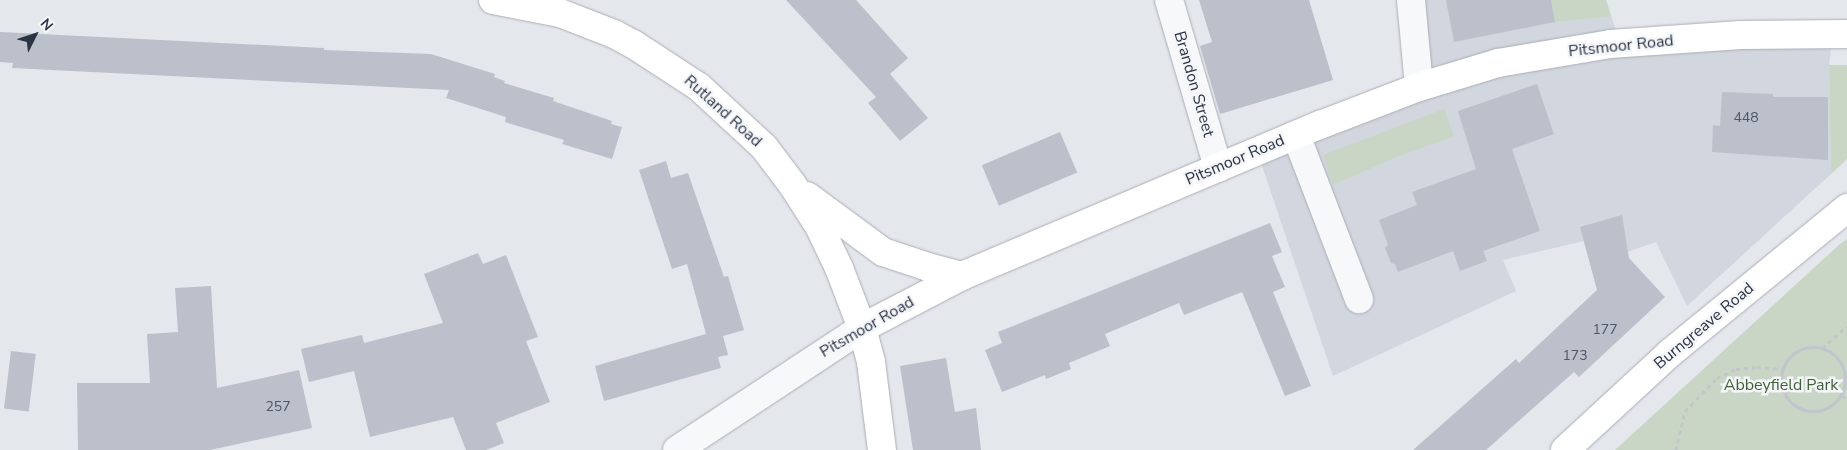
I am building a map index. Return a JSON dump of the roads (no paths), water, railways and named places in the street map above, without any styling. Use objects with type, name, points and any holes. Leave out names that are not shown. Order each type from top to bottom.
[{"type":"main road","name":"Rutland Road","points":[[493,0],[563,6],[627,41],[699,87],[733,116],[764,147],[792,184],[823,235],[839,268],[862,328],[871,362],[882,450]]},
{"type":"main road","name":"Pitsmoor Road","points":[[862,328],[962,276],[1296,135],[1419,87],[1498,63],[1610,44],[1741,35],[1847,34]]},
{"type":"main road","points":[[792,184],[883,252],[928,268],[962,276]]},
{"type":"main road","name":"Burngreave Road","points":[[1565,450],[1670,353],[1847,208]]},
{"type":"street","name":"Brandon Street","points":[[1169,0],[1218,168]]},
{"type":"street","points":[[1410,0],[1419,87]]},
{"type":"street","points":[[1296,135],[1359,299]]},
{"type":"street","name":"Pitsmoor Road","points":[[677,450],[862,328]]},
{"type":"park label","name":"Abbeyfield Park","points":[[1781,385]]}]
